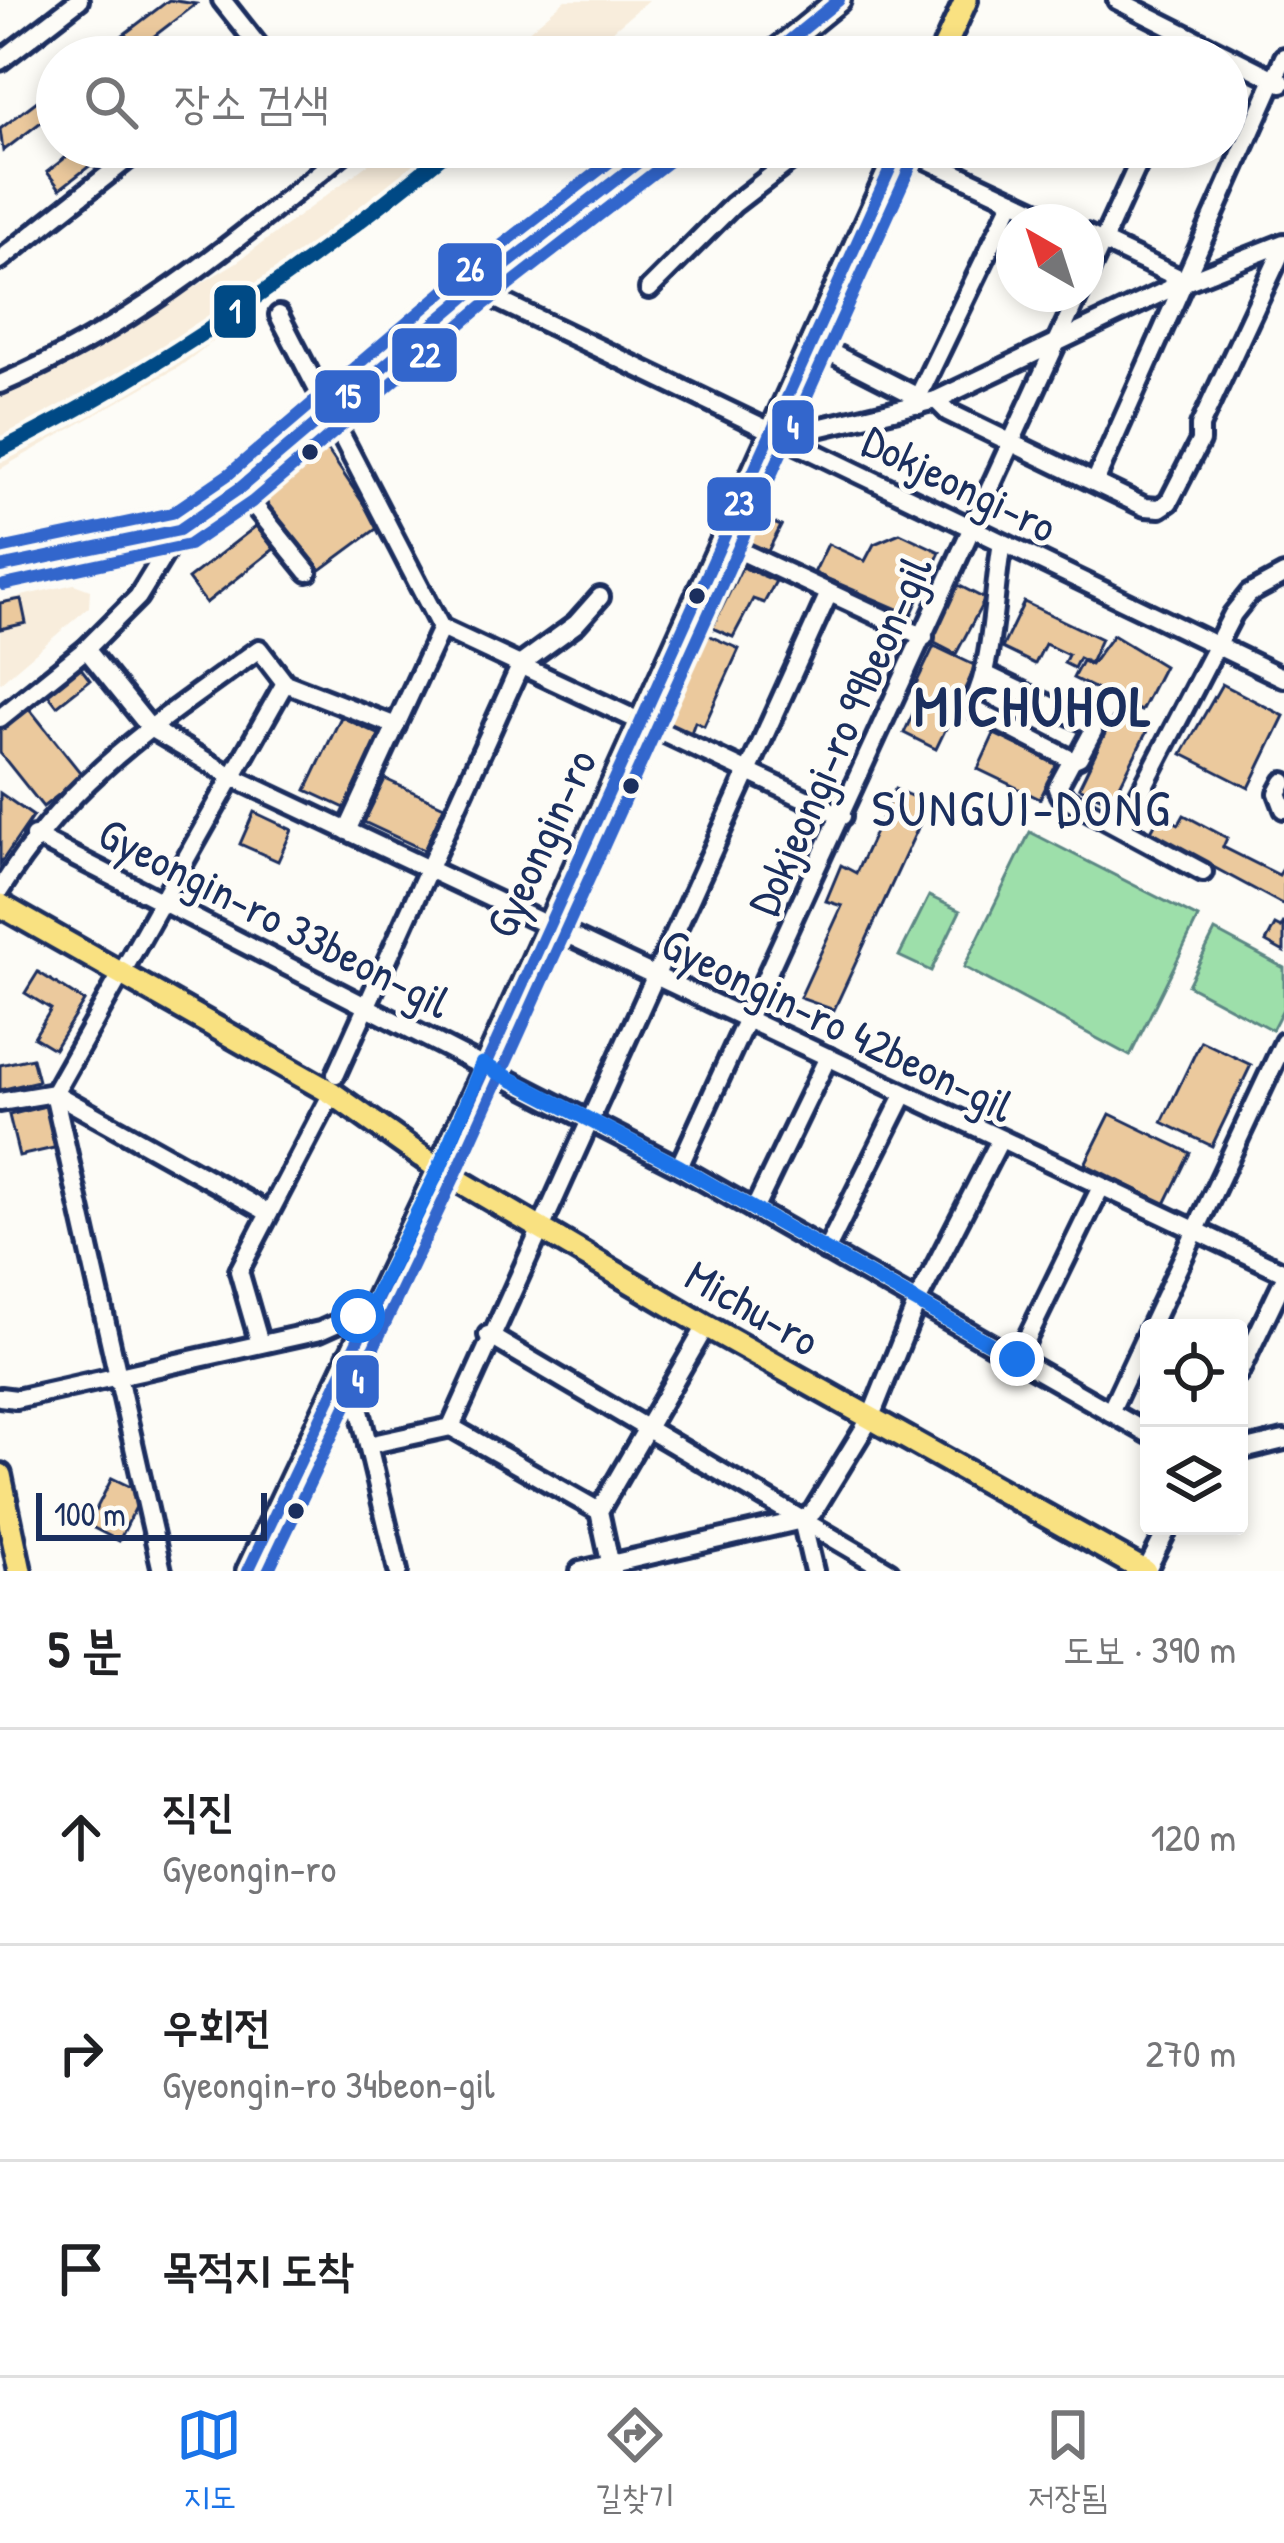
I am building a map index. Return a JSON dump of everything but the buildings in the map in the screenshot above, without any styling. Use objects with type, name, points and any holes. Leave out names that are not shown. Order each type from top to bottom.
[{"type":"main road","points":[[795,36],[839,0]]},
{"type":"main road","points":[[950,36],[966,0]]},
{"type":"main road","points":[[0,567],[179,530],[332,414],[623,168]]},
{"type":"main road","name":"Gyeongin-ro","points":[[248,1571],[439,1169],[545,926],[775,434],[891,168]]},
{"type":"main road","name":"Michu-ro","points":[[0,905],[334,1083],[439,1169],[706,1326],[1145,1571]]},
{"type":"main road","points":[[0,1475],[20,1571]]},
{"type":"street","points":[[4,51],[79,0]]},
{"type":"street","points":[[222,0],[248,36]]},
{"type":"street","points":[[1117,0],[1174,36]]},
{"type":"street","points":[[1248,144],[1279,81],[1284,57]]},
{"type":"street","points":[[1248,69],[1279,81]]},
{"type":"street","points":[[0,260],[116,168]]},
{"type":"street","points":[[0,384],[113,327],[198,272],[318,168]]},
{"type":"street","points":[[649,289],[733,205],[781,168]]},
{"type":"street","points":[[945,168],[1022,204]]},
{"type":"street","points":[[1104,220],[1134,168]]},
{"type":"street","points":[[1095,482],[1181,281],[1236,168]]},
{"type":"street","points":[[924,401],[1013,200]]},
{"type":"street","points":[[1104,243],[1181,281]]},
{"type":"street","points":[[775,434],[844,426],[924,401],[1056,344],[1181,281],[1284,244]]},
{"type":"street","points":[[812,344],[1145,507],[1160,508],[1169,502],[1200,441],[1200,426],[1284,244]]},
{"type":"street","name":"Dokjeongi-ro","points":[[475,289],[1284,678]]},
{"type":"street","name":"Dokjeongi-ro 99beon-gil","points":[[680,1167],[1071,312]]},
{"type":"street","points":[[279,315],[441,628],[521,664],[532,675],[842,817]]},
{"type":"street","points":[[240,488],[308,572]]},
{"type":"street","points":[[0,718],[86,649],[138,597],[179,530]]},
{"type":"street","points":[[721,542],[924,638]]},
{"type":"street","points":[[1003,543],[989,614],[987,675],[973,703],[977,711],[1072,760]]},
{"type":"street","points":[[1122,828],[1216,645],[1249,593],[1284,574]]},
{"type":"street","points":[[451,1427],[488,1335],[829,592]]},
{"type":"street","points":[[260,1344],[239,1276],[334,1083],[365,1004],[521,664],[575,624],[601,597]]},
{"type":"street","points":[[347,831],[441,628]]},
{"type":"street","points":[[86,649],[150,728]]},
{"type":"street","points":[[0,890],[34,836],[72,793],[150,728],[264,650],[285,682],[396,727]]},
{"type":"street","points":[[987,675],[1089,724],[1093,731],[1057,788],[1060,795],[1203,872]]},
{"type":"street","points":[[162,1571],[54,1093],[285,682]]},
{"type":"street","name":"Gyeongin-ro 42beon-gil","points":[[150,728],[233,776],[347,831],[1284,1275]]},
{"type":"street","points":[[1284,782],[1279,793],[1284,808]]},
{"type":"street","name":"Gyeongin-ro 33beon-gil","points":[[34,836],[680,1167],[1140,1429]]},
{"type":"street","points":[[1154,1319],[1284,1042]]},
{"type":"street","points":[[754,1210],[828,1057]]},
{"type":"street","points":[[0,1102],[54,1093],[269,1213]]},
{"type":"street","points":[[826,1251],[904,1095]]},
{"type":"street","points":[[580,1571],[611,1568],[802,1520],[870,1419],[917,1302],[999,1142]]},
{"type":"street","points":[[1017,1359],[1100,1189]]},
{"type":"street","points":[[1248,1353],[1284,1275]]},
{"type":"street","points":[[0,1397],[16,1399],[320,1331],[369,1309]]},
{"type":"street","points":[[611,1568],[599,1511],[706,1326]]},
{"type":"street","points":[[320,1331],[340,1344],[398,1571]]},
{"type":"street","points":[[488,1335],[889,1571]]},
{"type":"street","points":[[1110,1412],[1140,1348]]},
{"type":"street","points":[[368,1445],[451,1427],[599,1511]]},
{"type":"street","points":[[1248,1449],[1284,1440]]},
{"type":"street","points":[[802,1520],[814,1571]]},
{"type":"street","points":[[1145,1571],[1164,1535]]},
{"type":"shaded area","points":[[565,0],[649,0],[606,36],[523,36]]},
{"type":"shaded area","points":[[363,168],[442,168],[179,367],[0,469],[0,395],[51,373],[237,262]]},
{"type":"shaded area","points":[[74,584],[90,590],[89,607],[0,683],[0,601]]},
{"type":"green space","points":[[1030,832],[1198,918],[1130,1056],[964,967]]},
{"type":"green space","points":[[929,896],[960,911],[931,971],[899,956]]},
{"type":"green space","points":[[1215,931],[1284,968],[1284,1007],[1272,1030],[1188,985]]},
{"type":"transit line","name":"15","points":[[795,36],[839,0]]},
{"type":"transit line","name":"1","points":[[0,450],[120,385],[235,312],[427,168]]},
{"type":"transit line","name":"26","points":[[0,549],[172,513],[229,474],[463,275],[602,168]]},
{"type":"transit line","name":"15","points":[[0,567],[179,530],[240,488],[475,289],[631,168]]},
{"type":"transit line","name":"22","points":[[4,585],[189,545],[252,502],[486,303],[660,168]]},
{"type":"transit line","name":"23","points":[[248,1571],[439,1169],[891,168]]},
{"type":"transit line","name":"4","points":[[268,1571],[455,1176],[910,168]]},
{"type":"district","name":"MICHUHOL","points":[[1034,705]]},
{"type":"district","name":"SUNGUI-DONG","points":[[1022,807]]},
{"type":"route","points":[[358,1316],[369,1309],[439,1169],[482,1064],[680,1167],[1017,1359]]}]
